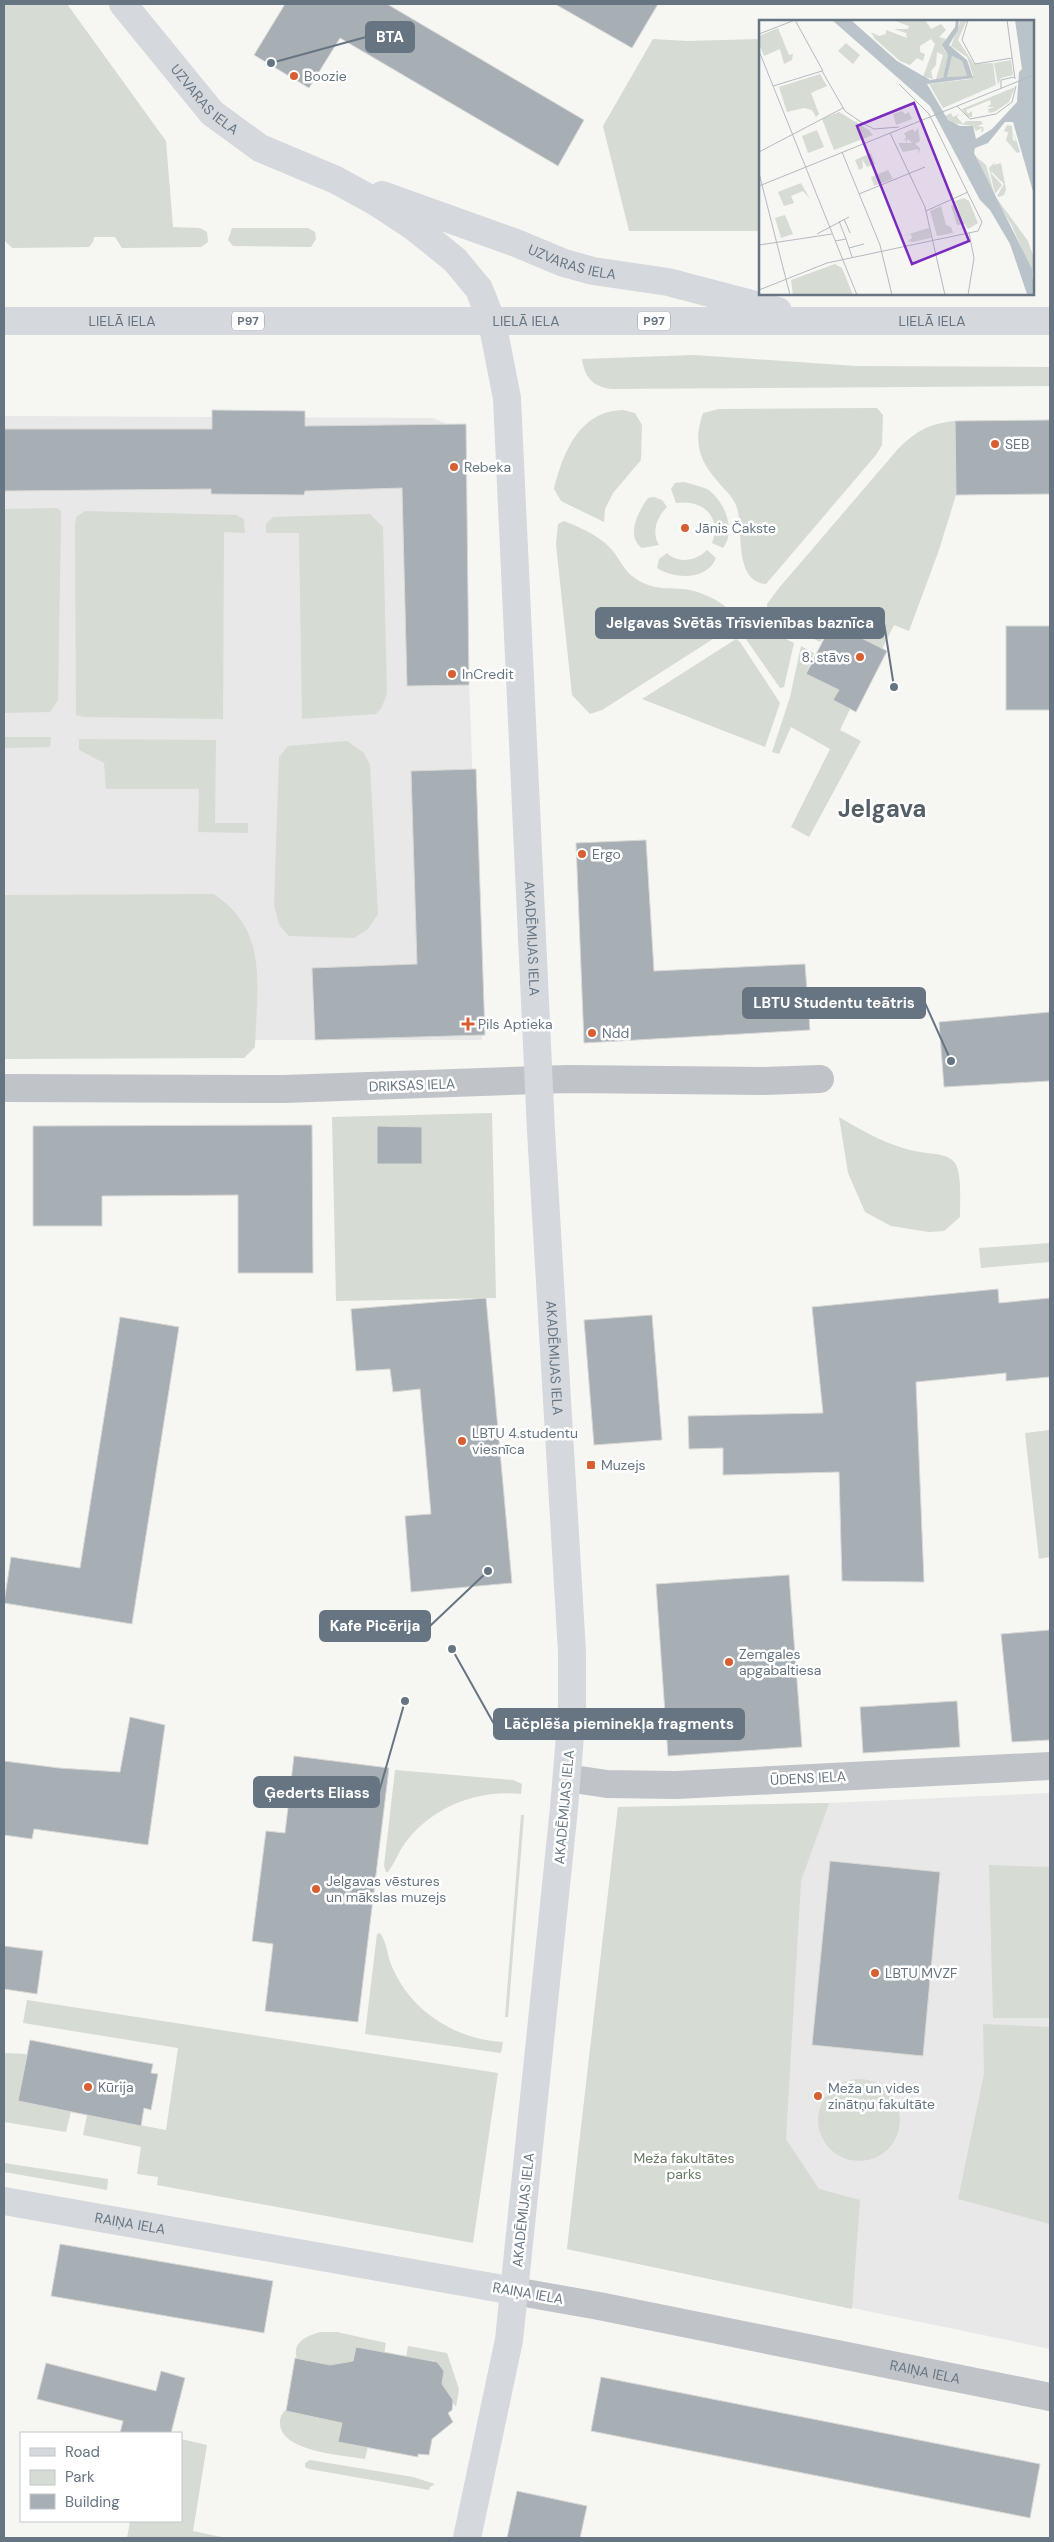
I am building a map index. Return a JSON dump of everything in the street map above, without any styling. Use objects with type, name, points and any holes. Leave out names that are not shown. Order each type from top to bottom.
[{"type":"main road","name":"UZVARAS IELA","points":[[122,4],[212,113],[260,148],[336,180],[414,205],[564,263],[593,272],[668,282],[816,321]]},
{"type":"main road","name":"UZVARAS IELA","points":[[336,180],[395,214],[455,260],[479,288],[492,322]]},
{"type":"main road","name":"LIELĀ IELA","points":[[4,321],[1050,320]]},
{"type":"main road","name":"AKADĒMIJAS IELA","points":[[467,2538],[507,2352],[567,1778],[572,1712],[572,1652],[539,1080],[509,418],[492,322]]},
{"type":"main road","name":"RAIŅA IELA","points":[[4,2201],[514,2291]]},
{"type":"street","name":"DRIKSAS IELA","points":[[4,1088],[284,1089],[539,1080],[764,1081],[820,1079]]},
{"type":"street","name":"ŪDENS IELA","points":[[567,1778],[607,1784],[676,1785],[1050,1766]]},
{"type":"street","name":"RAIŅA IELA","points":[[514,2291],[1050,2397]]},
{"type":"shaded area","points":[[4,416],[433,418],[460,430],[482,1040],[4,1040]]},
{"type":"shaded area","name":"Meža un vides zinātņu fakultāte","points":[[1050,1793],[1050,2349],[567,2249],[618,1807],[829,1803]]},
{"type":"green space","points":[[4,4],[67,4],[166,141],[173,227],[200,228],[207,232],[208,242],[201,247],[122,248],[115,237],[94,237],[89,247],[12,248],[4,240]]},
{"type":"green space","points":[[653,39],[687,41],[759,39],[759,231],[629,231],[603,126]]},
{"type":"green space","points":[[232,228],[308,228],[315,232],[316,239],[311,247],[233,246],[228,240]]},
{"type":"green space","points":[[694,355],[856,366],[1050,367],[1050,386],[611,389],[599,386],[590,380],[582,359]]},
{"type":"green space","points":[[877,408],[883,415],[882,445],[876,455],[766,584],[756,581],[749,574],[744,564],[736,504],[712,475],[700,451],[698,433],[703,413],[719,409]]},
{"type":"green space","points":[[623,410],[635,413],[642,425],[641,460],[613,493],[605,509],[604,522],[561,501],[554,489],[562,462],[575,436],[595,418],[608,412]]},
{"type":"green space","points":[[955,421],[956,495],[939,550],[909,631],[894,625],[882,649],[832,623],[820,642],[768,616],[767,604],[779,588],[898,449],[912,437],[930,426]]},
{"type":"green space","points":[[684,482],[707,489],[719,500],[729,524],[727,541],[723,548],[712,543],[714,525],[708,511],[694,504],[676,503],[671,489],[675,483]]},
{"type":"green space","points":[[654,497],[662,500],[667,507],[660,515],[656,525],[655,535],[659,545],[642,548],[634,537],[635,523],[648,498]]},
{"type":"green space","points":[[57,508],[61,511],[58,700],[50,712],[4,713],[4,509]]},
{"type":"green space","points":[[85,511],[236,515],[244,519],[245,533],[224,532],[223,719],[84,717],[76,715],[75,526],[76,517]]},
{"type":"green space","points":[[370,514],[383,527],[387,693],[382,707],[376,714],[302,719],[299,533],[266,533],[266,524],[273,517]]},
{"type":"green space","points":[[564,521],[591,533],[605,543],[627,571],[639,580],[652,586],[690,590],[705,595],[720,602],[735,618],[713,639],[602,710],[590,714],[572,695],[556,544],[558,524]]},
{"type":"green space","points":[[707,550],[716,558],[712,565],[698,574],[681,576],[664,572],[657,568],[659,559],[667,553],[676,559],[687,560],[698,557]]},
{"type":"green space","points":[[750,621],[794,643],[784,687],[780,688],[743,635],[742,631]]},
{"type":"green space","points":[[736,639],[740,642],[780,703],[765,747],[642,699]]},
{"type":"green space","points":[[801,646],[814,653],[806,674],[839,690],[850,709],[840,730],[861,741],[809,837],[791,827],[830,749],[791,727],[779,754],[772,752],[790,697]]},
{"type":"green space","points":[[4,737],[51,737],[50,747],[4,748]]},
{"type":"green space","points":[[79,739],[216,740],[215,823],[248,823],[248,833],[198,832],[199,789],[106,789],[104,763],[79,750]]},
{"type":"green space","points":[[347,741],[364,753],[370,765],[378,914],[368,929],[354,938],[289,936],[279,925],[274,905],[279,757],[288,746]]},
{"type":"green space","points":[[214,894],[232,909],[246,929],[256,961],[255,1047],[244,1058],[4,1059],[4,895]]},
{"type":"green space","points":[[492,1113],[496,1298],[336,1301],[332,1117]]},
{"type":"green space","points":[[839,1117],[898,1147],[939,1154],[952,1160],[959,1174],[960,1217],[944,1231],[929,1232],[891,1226],[865,1212],[848,1173]]},
{"type":"green space","points":[[1050,1243],[1050,1262],[981,1268],[979,1248]]},
{"type":"green space","points":[[1050,1430],[1050,1557],[1039,1559],[1025,1433]]},
{"type":"green space","points":[[395,1770],[513,1780],[522,1784],[521,1794],[504,1793],[471,1798],[440,1812],[426,1821],[414,1833],[403,1846],[388,1872],[386,1872],[384,1866]]},
{"type":"green space","name":"Meža fakultātes parks","points":[[829,1803],[801,1881],[786,2139],[819,2189],[860,2200],[852,2309],[567,2249],[618,1807]]},
{"type":"green space","points":[[521,1815],[524,1815],[508,2017],[505,2017]]},
{"type":"green space","points":[[989,1865],[1050,1867],[1050,2018],[993,2018]]},
{"type":"green space","points":[[380,1933],[385,1942],[391,1965],[401,1984],[424,2010],[438,2021],[469,2036],[503,2042],[501,2053],[365,2034],[377,1934]]},
{"type":"green space","points":[[27,2000],[498,2073],[473,2243],[157,2185],[158,2177],[137,2174],[141,2147],[83,2135],[87,2115],[166,2130],[178,2048],[23,2023]]},
{"type":"green space","points":[[983,2024],[1050,2027],[1050,2224],[958,2199],[984,2074]]},
{"type":"green space","points":[[6,2053],[27,2054],[18,2101],[71,2111],[66,2132],[4,2122],[4,2055]]},
{"type":"green space","points":[[851,2079],[867,2079],[882,2086],[893,2097],[900,2112],[897,2136],[888,2149],[867,2161],[851,2161],[836,2154],[825,2143],[818,2128],[818,2112],[825,2097],[836,2086]]},
{"type":"green space","points":[[4,2163],[108,2179],[107,2190],[4,2172]]},
{"type":"green space","points":[[321,2332],[337,2332],[386,2343],[384,2354],[351,2371],[297,2359],[296,2348],[302,2340]]},
{"type":"green space","points":[[408,2346],[447,2353],[459,2389],[456,2407],[454,2404],[452,2405],[453,2400],[444,2387],[441,2387],[444,2371],[440,2366],[435,2365],[435,2361],[406,2358]]},
{"type":"green space","points":[[287,2409],[343,2420],[339,2442],[368,2446],[365,2459],[314,2450],[290,2440],[282,2432],[280,2422],[282,2414]]},
{"type":"green space","points":[[182,2439],[207,2445],[193,2531],[226,2538],[127,2538],[130,2522],[182,2522]]},
{"type":"green space","points":[[310,2460],[413,2477],[435,2484],[429,2490],[309,2469],[305,2467],[305,2463]]},
{"type":"building","points":[[285,4],[387,4],[584,120],[558,166],[340,38],[309,88],[254,55]]},
{"type":"building","points":[[555,4],[658,4],[632,48]]},
{"type":"building","points":[[212,410],[305,411],[305,426],[466,424],[469,685],[407,686],[402,488],[305,491],[304,495],[211,494],[211,489],[4,491],[4,429],[212,429]]},
{"type":"building","points":[[1050,420],[1050,494],[956,495],[955,421]]},
{"type":"building","points":[[832,623],[887,651],[856,712],[833,700],[839,690],[806,674]]},
{"type":"building","points":[[1006,626],[1050,626],[1050,710],[1006,710]]},
{"type":"building","points":[[476,769],[485,1035],[315,1040],[312,968],[417,964],[411,771]]},
{"type":"building","points":[[646,840],[654,971],[805,964],[810,1030],[584,1043],[576,843]]},
{"type":"building","points":[[1050,1012],[1050,1081],[944,1087],[939,1022]]},
{"type":"building","points":[[312,1125],[313,1273],[238,1273],[238,1195],[102,1196],[102,1226],[33,1226],[33,1126]]},
{"type":"building","points":[[377,1126],[422,1127],[422,1164],[377,1164]]},
{"type":"building","points":[[998,1289],[999,1303],[1050,1298],[1050,1377],[1006,1381],[1006,1373],[916,1382],[924,1582],[842,1581],[839,1472],[723,1475],[723,1448],[689,1449],[688,1416],[823,1413],[812,1307]]},
{"type":"building","name":"LBTU 4.studentu viesnīca","points":[[486,1298],[512,1583],[411,1592],[405,1516],[431,1514],[420,1389],[393,1392],[390,1369],[356,1371],[351,1309]]},
{"type":"building","points":[[652,1315],[662,1440],[594,1445],[584,1320]]},
{"type":"building","points":[[120,1317],[179,1327],[132,1624],[4,1603],[11,1557],[80,1568]]},
{"type":"building","points":[[789,1575],[802,1747],[668,1756],[656,1584]]},
{"type":"building","points":[[1050,1630],[1050,1740],[1012,1742],[1001,1634]]},
{"type":"building","points":[[957,1701],[960,1747],[863,1753],[860,1707]]},
{"type":"building","points":[[130,1717],[165,1725],[148,1845],[34,1829],[32,1839],[4,1835],[4,1761],[59,1768],[120,1772]]},
{"type":"building","name":"Jelgavas vēstures un mākslas muzejs","points":[[294,1756],[389,1768],[358,2022],[265,2011],[273,1944],[252,1941],[266,1831],[285,1833]]},
{"type":"building","name":"LBTU MVZF","points":[[830,1861],[940,1872],[923,2056],[812,2045]]},
{"type":"building","points":[[4,1946],[43,1951],[37,1994],[4,1989]]},
{"type":"building","name":"Kūrija","points":[[30,2040],[153,2064],[151,2073],[158,2074],[151,2110],[144,2108],[141,2126],[18,2101]]},
{"type":"building","points":[[60,2244],[273,2281],[264,2333],[51,2296]]},
{"type":"building","points":[[356,2347],[437,2362],[444,2371],[442,2384],[453,2400],[452,2410],[448,2413],[453,2422],[432,2439],[429,2455],[418,2454],[418,2457],[338,2442],[342,2423],[286,2411],[295,2358],[330,2365],[353,2361]]},
{"type":"building","points":[[46,2363],[156,2391],[161,2371],[185,2378],[171,2432],[120,2432],[123,2421],[37,2399]]},
{"type":"building","points":[[601,2377],[1040,2464],[1030,2518],[591,2431]]},
{"type":"building","points":[[517,2491],[587,2506],[580,2538],[507,2538]]},
{"type":"place","name":"BTA","points":[[271,63]]},
{"type":"place","name":"Boozie","points":[[294,76]]},
{"type":"place","name":"SEB","points":[[995,444]]},
{"type":"place","name":"Rebeka","points":[[454,467]]},
{"type":"place","name":"Jānis Čakste","points":[[685,528]]},
{"type":"place","name":"8. stāvs","points":[[860,657]]},
{"type":"place","name":"InCredit","points":[[452,674]]},
{"type":"place","name":"Jelgavas Svētās Trīsvienības baznīca","points":[[894,687]]},
{"type":"place","name":"Ergo","points":[[582,854]]},
{"type":"place","name":"Pils Aptieka","points":[[468,1024]]},
{"type":"place","name":"Ndd","points":[[592,1033]]},
{"type":"place","name":"LBTU Studentu teātris","points":[[951,1061]]},
{"type":"place","name":"LBTU 4.studentu viesnīca","points":[[462,1441]]},
{"type":"place","name":"Muzejs","points":[[591,1465]]},
{"type":"place","name":"Kafe Picērija","points":[[488,1571]]},
{"type":"place","name":"Lāčplēša pieminekļa fragments","points":[[452,1649]]},
{"type":"place","name":"Zemgales apgabaltiesa","points":[[729,1662]]},
{"type":"place","name":"Ģederts Eliass","points":[[405,1701]]},
{"type":"place","name":"Jelgavas vēstures un mākslas muzejs","points":[[316,1889]]},
{"type":"place","name":"LBTU MVZF","points":[[875,1973]]},
{"type":"place","name":"Kūrija","points":[[88,2087]]},
{"type":"place","name":"Meža un vides zinātņu fakultāte","points":[[818,2096]]},
{"type":"district","name":"Jelgava","points":[[882,809]]}]
